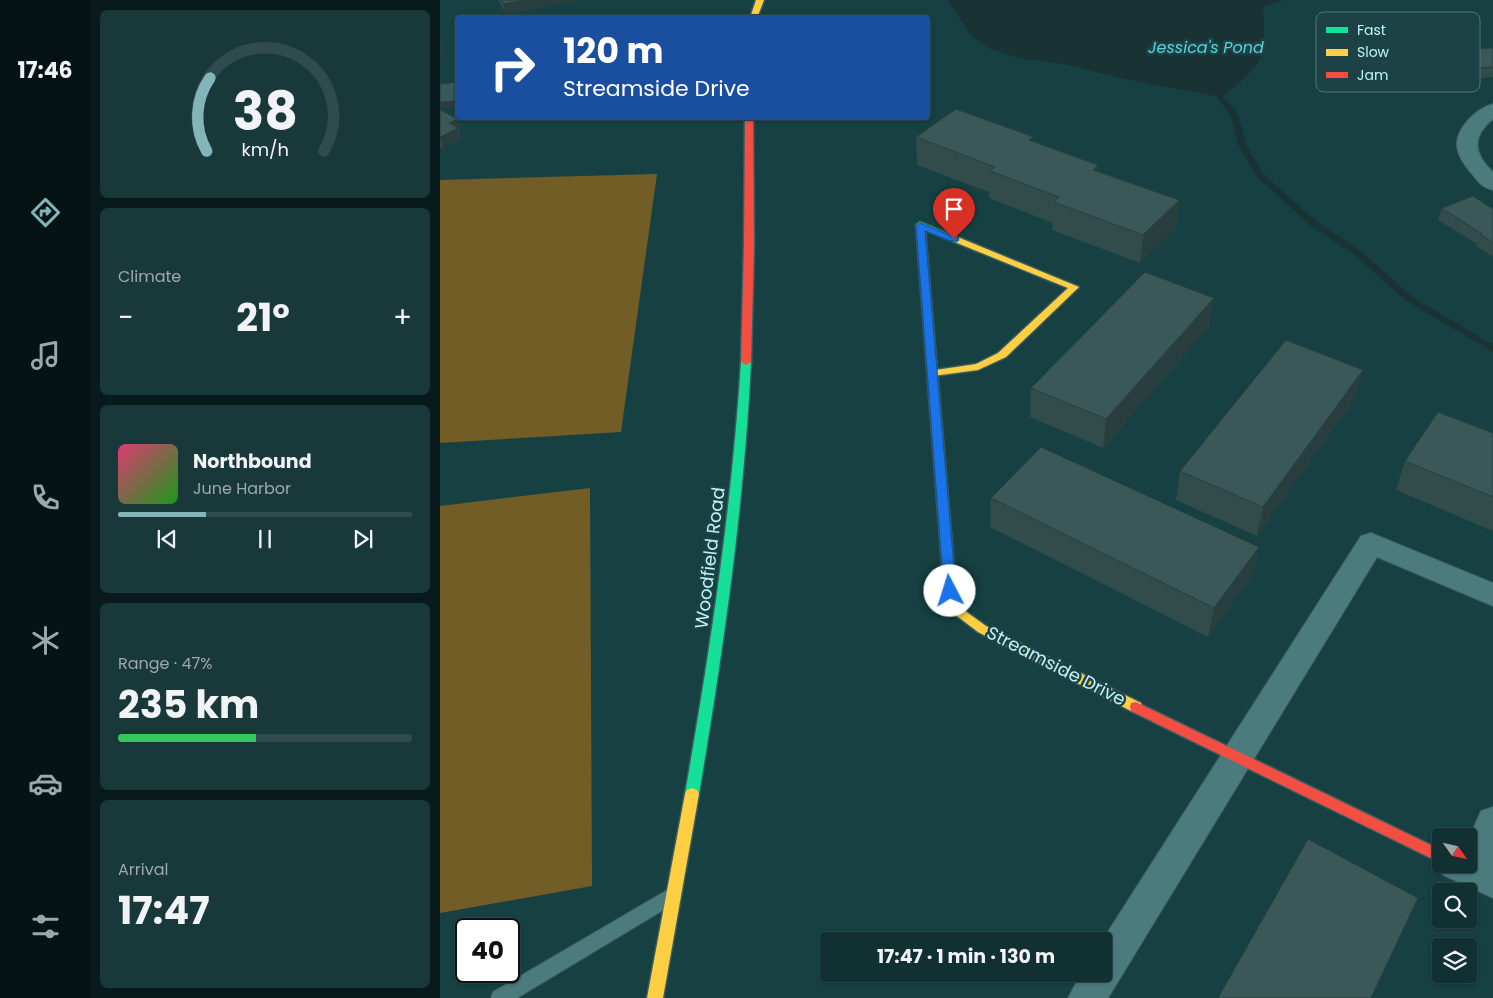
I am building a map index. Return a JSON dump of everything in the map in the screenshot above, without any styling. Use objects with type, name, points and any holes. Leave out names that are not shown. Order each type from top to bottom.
[{"type":"street","points":[[754,15],[760,0]]},
{"type":"street","points":[[1493,110],[1480,118],[1470,130],[1466,143],[1468,156],[1479,171],[1493,184]]},
{"type":"street","name":"Woodfield Road","points":[[654,998],[676,893],[728,578],[740,462],[748,322],[751,210],[748,120]]},
{"type":"street","name":"Streamside Drive","points":[[933,373],[978,367],[1002,355],[1074,287],[920,226],[950,591],[961,614],[982,629],[1237,758],[1432,853]]},
{"type":"street","points":[[1112,958],[1371,543],[1493,595]]},
{"type":"street","name":"Streamside Drive","points":[[1478,847],[1493,822]]},
{"type":"street","points":[[1087,998],[1097,982]]},
{"type":"lane","points":[[500,998],[676,893]]},
{"type":"shaded area","points":[[657,174],[621,432],[440,443],[440,180]]},
{"type":"shaded area","points":[[590,488],[592,886],[440,913],[440,506]]},
{"type":"water","name":"Jessica's Pond","points":[[948,0],[1284,0],[1263,7],[1264,39],[1260,58],[1249,74],[1221,97],[1120,78],[1064,64],[1018,58],[990,49],[969,33]]},
{"type":"building","points":[[501,0],[524,0],[503,4]]},
{"type":"building","points":[[1493,48],[1493,67],[1480,68],[1480,49]]},
{"type":"building","points":[[455,82],[455,101],[440,102],[440,84]]},
{"type":"building","points":[[956,109],[1034,137],[1029,140],[1098,165],[1093,170],[1179,200],[1143,235],[1054,202],[1059,197],[990,171],[995,167],[916,137]]},
{"type":"building","points":[[440,110],[455,118],[456,120],[449,123],[458,128],[440,137]]},
{"type":"building","points":[[1473,196],[1493,209],[1493,243],[1442,208]]},
{"type":"building","points":[[1145,272],[1214,298],[1106,419],[1031,388]]},
{"type":"building","points":[[1286,340],[1363,370],[1263,507],[1180,471]]},
{"type":"building","points":[[1438,412],[1493,433],[1493,497],[1405,461]]},
{"type":"building","points":[[1041,447],[1259,547],[1214,608],[991,498]]},
{"type":"building","points":[[1308,839],[1418,898],[1371,998],[1218,998]]},
{"type":"waterway","points":[[1221,97],[1234,114],[1243,146],[1260,175],[1313,223],[1359,254],[1408,298],[1493,349]]},
{"type":"traffic: fast","points":[[960,241],[920,225],[950,591],[961,613]]},
{"type":"traffic: fast","points":[[692,794],[710,687],[733,525],[739,471],[746,362]]},
{"type":"traffic: slow","points":[[754,15],[760,0]]},
{"type":"traffic: slow","points":[[933,373],[978,367],[1002,355],[1074,287],[960,241]]},
{"type":"traffic: slow","points":[[961,613],[982,629],[1136,707]]},
{"type":"traffic: slow","points":[[655,998],[692,794]]},
{"type":"traffic: jam","points":[[746,362],[749,246],[749,120]]},
{"type":"traffic: jam","points":[[1136,707],[1432,853]]},
{"type":"route","points":[[950,591],[920,226],[954,239]]}]
